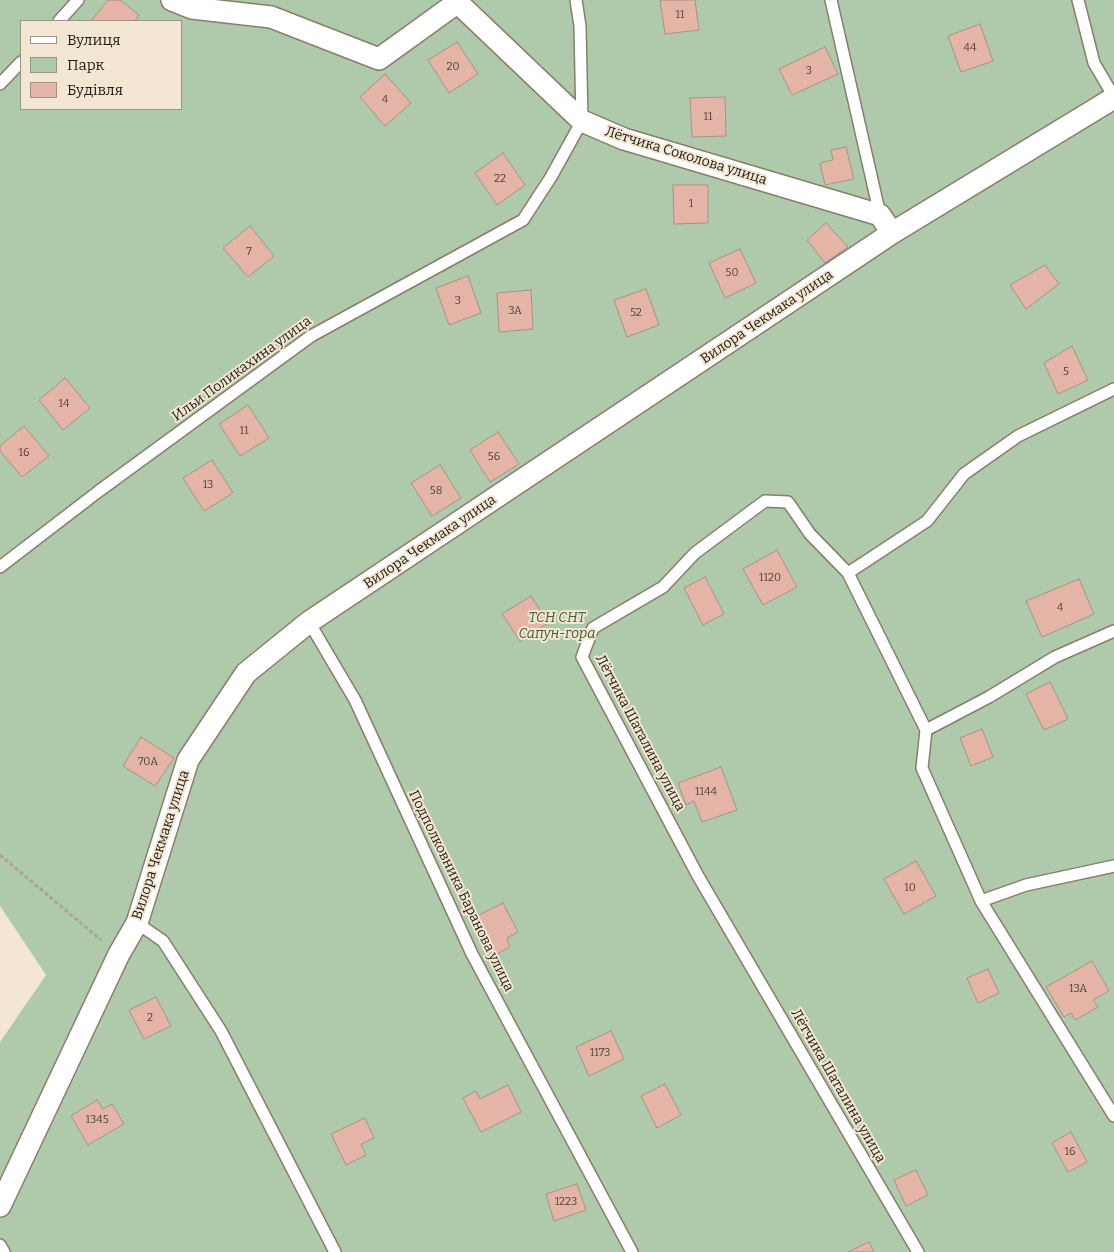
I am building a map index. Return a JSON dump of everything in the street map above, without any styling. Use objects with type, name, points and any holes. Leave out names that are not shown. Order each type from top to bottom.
[{"type":"street","points":[[172,0],[192,8],[271,17],[379,59],[457,1]]},
{"type":"street","name":"Лётчика Соколова улица","points":[[457,1],[582,121],[624,139],[880,215]]},
{"type":"street","name":"Вилора Чекмака улица","points":[[0,1206],[119,954],[136,923],[188,760],[246,672],[309,622],[892,233],[1114,98]]},
{"type":"street","points":[[880,215],[892,233]]},
{"type":"lane","points":[[60,20],[78,0]]},
{"type":"lane","points":[[576,0],[580,26],[582,121]]},
{"type":"lane","points":[[831,0],[880,215]]},
{"type":"lane","points":[[1078,0],[1094,63],[1114,98]]},
{"type":"lane","points":[[0,84],[20,63]]},
{"type":"lane","name":"Ильи Поликахина улица","points":[[0,567],[98,492],[311,336],[523,220],[551,177],[582,121]]},
{"type":"lane","points":[[848,573],[927,521],[964,474],[1018,436],[1114,389]]},
{"type":"lane","name":"Лётчика Шаталина улица","points":[[918,1252],[698,876],[582,656],[593,628],[663,587],[695,553],[765,501],[788,502],[810,534],[848,573],[926,730]]},
{"type":"lane","name":"Подполковника Баранова улица","points":[[309,622],[355,700],[472,954],[632,1252]]},
{"type":"lane","points":[[1114,631],[1055,657],[989,697],[926,730],[922,768],[981,901],[1114,1116]]},
{"type":"lane","points":[[981,901],[1026,886],[1114,866]]},
{"type":"lane","points":[[136,923],[163,942],[221,1031],[335,1252]]},
{"type":"lane","points":[[0,1244],[4,1252]]},
{"type":"path","points":[[0,855],[119,954]]},
{"type":"green space","name":"ТСН СНТ Сапун-гора","points":[[0,0],[1114,0],[1114,1252],[0,1252],[0,1042],[46,975],[0,906]]},
{"type":"building","points":[[108,0],[120,0],[139,15],[136,20],[92,20]]},
{"type":"building","points":[[660,0],[695,0],[699,30],[665,34]]},
{"type":"building","points":[[980,24],[993,61],[961,72],[948,36]]},
{"type":"building","points":[[457,42],[478,74],[449,93],[428,60]]},
{"type":"building","points":[[825,47],[838,74],[792,95],[779,69]]},
{"type":"building","points":[[385,74],[411,103],[385,126],[360,97]]},
{"type":"building","points":[[725,97],[726,136],[692,137],[690,98]]},
{"type":"building","points":[[846,147],[854,179],[825,185],[820,163],[833,160],[831,150]]},
{"type":"building","points":[[503,153],[525,185],[497,205],[475,173]]},
{"type":"building","points":[[673,185],[708,185],[708,223],[674,224]]},
{"type":"building","points":[[826,223],[848,247],[825,263],[807,240]]},
{"type":"building","points":[[250,226],[274,256],[248,277],[223,248]]},
{"type":"building","points":[[740,249],[756,283],[725,298],[709,263]]},
{"type":"building","points":[[1045,265],[1059,284],[1026,309],[1010,285]]},
{"type":"building","points":[[468,276],[481,313],[449,325],[436,288]]},
{"type":"building","points":[[646,289],[659,325],[627,337],[614,300]]},
{"type":"building","points":[[531,290],[533,329],[499,332],[497,293]]},
{"type":"building","points":[[1072,346],[1088,380],[1058,394],[1044,363]]},
{"type":"building","points":[[65,378],[90,408],[63,430],[39,400]]},
{"type":"building","points":[[248,405],[269,438],[240,456],[219,424]]},
{"type":"building","points":[[24,426],[49,456],[22,477],[0,451],[0,446]]},
{"type":"building","points":[[498,432],[519,464],[490,482],[470,450]]},
{"type":"building","points":[[212,460],[233,493],[204,511],[183,478]]},
{"type":"building","points":[[440,465],[461,498],[432,516],[411,483]]},
{"type":"building","points":[[777,550],[797,587],[763,605],[743,569]]},
{"type":"building","points":[[705,577],[724,614],[703,625],[684,588]]},
{"type":"building","points":[[1079,579],[1094,614],[1042,637],[1026,601]]},
{"type":"building","points":[[531,596],[548,623],[520,641],[502,614]]},
{"type":"building","points":[[1050,682],[1068,719],[1044,730],[1026,694]]},
{"type":"building","points":[[982,729],[993,757],[971,766],[960,738]]},
{"type":"building","points":[[141,737],[174,758],[155,786],[123,766]]},
{"type":"building","points":[[721,767],[737,810],[702,822],[694,801],[686,805],[678,783]]},
{"type":"building","points":[[916,861],[936,896],[904,914],[884,879]]},
{"type":"building","points":[[503,903],[518,932],[507,938],[510,947],[493,956],[473,918]]},
{"type":"building","points":[[1092,961],[1109,991],[1093,1000],[1098,1007],[1075,1020],[1071,1013],[1064,1017],[1046,987]]},
{"type":"building","points":[[988,969],[999,993],[978,1003],[967,978]]},
{"type":"building","points":[[156,997],[171,1026],[144,1039],[129,1010]]},
{"type":"building","points":[[611,1031],[624,1059],[589,1076],[576,1047]]},
{"type":"building","points":[[665,1084],[681,1115],[657,1128],[641,1096]]},
{"type":"building","points":[[508,1085],[521,1112],[481,1132],[463,1098],[476,1091],[480,1099]]},
{"type":"building","points":[[97,1100],[103,1109],[112,1104],[124,1124],[88,1145],[71,1116]]},
{"type":"building","points":[[365,1118],[374,1138],[361,1144],[366,1155],[346,1165],[331,1134]]},
{"type":"building","points":[[1071,1132],[1087,1162],[1068,1172],[1052,1143]]},
{"type":"building","points":[[916,1170],[928,1195],[906,1206],[894,1180]]},
{"type":"building","points":[[577,1184],[586,1210],[554,1221],[546,1194]]},
{"type":"building","points":[[869,1242],[874,1252],[848,1252]]}]
